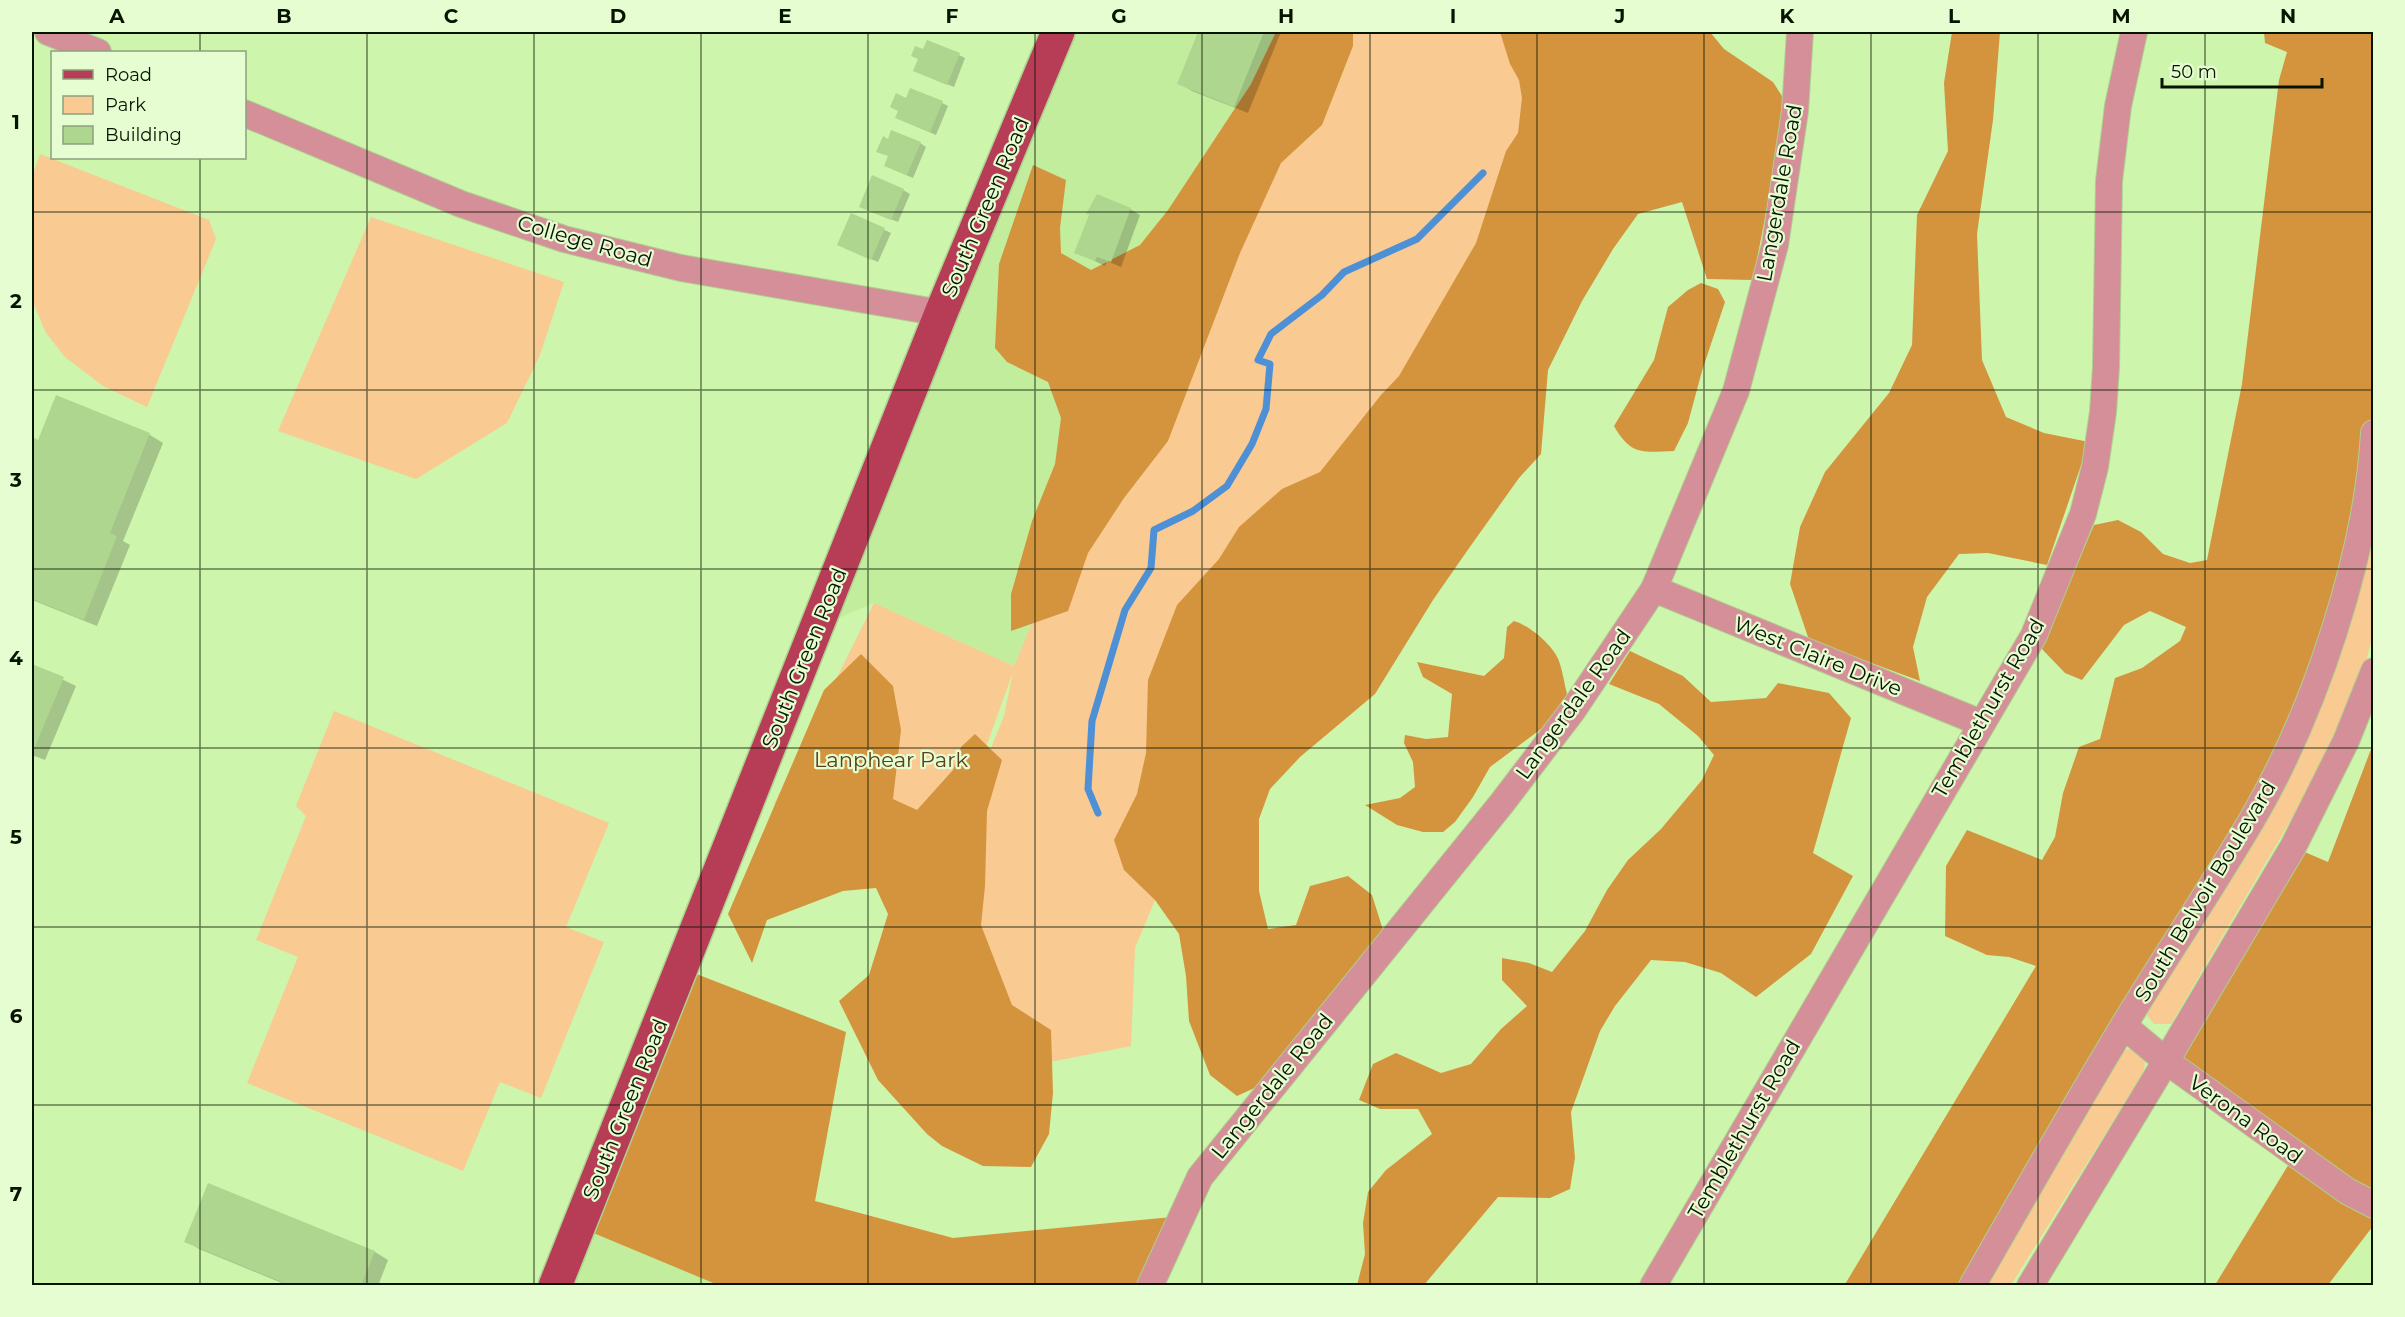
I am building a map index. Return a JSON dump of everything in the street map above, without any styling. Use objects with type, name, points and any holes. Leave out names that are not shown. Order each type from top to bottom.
[{"type":"main road","name":"South Green Road","points":[[555,1286],[941,313],[1058,32]]},
{"type":"street","points":[[48,32],[96,51]]},
{"type":"street","name":"Langerdale Road","points":[[1150,1286],[1200,1177],[1530,766],[1573,710],[1654,589],[1736,391],[1775,245],[1795,111],[1800,32]]},
{"type":"street","name":"Temblethurst Road","points":[[1653,1286],[2034,635],[2083,514],[2095,466],[2103,412],[2106,367],[2109,181],[2118,106],[2134,32]]},
{"type":"street","name":"College Road","points":[[246,114],[461,204],[564,239],[681,268],[941,313]]},
{"type":"street","name":"South Belvoir Boulevard","points":[[1972,1286],[2124,1026],[2254,816],[2304,715],[2341,608],[2359,539],[2373,433]]},
{"type":"street","name":"West Claire Drive","points":[[1654,589],[1982,723]]},
{"type":"street","points":[[2030,1286],[2293,848],[2346,741],[2373,671]]},
{"type":"street","name":"Verona Road","points":[[2124,1026],[2166,1061],[2347,1191],[2373,1205]]},
{"type":"shaded area","points":[[1058,32],[1279,32],[1014,666],[874,603],[817,627]]},
{"type":"shaded area","points":[[579,1227],[718,1285],[554,1286]]},
{"type":"green space","points":[[1276,32],[1353,32],[1353,46],[1322,125],[1281,163],[1240,253],[1168,441],[1124,498],[1088,553],[1068,611],[1011,631],[1011,594],[1032,521],[1055,464],[1061,418],[1048,382],[1007,362],[995,348],[999,264],[1033,165],[1066,180],[1060,228],[1061,253],[1091,270],[1140,245],[1168,210],[1251,84]]},
{"type":"green space","name":"Lanphear Park","points":[[1279,32],[1560,32],[1563,71],[1155,900],[1135,948],[1131,1046],[964,1079],[949,852],[1004,716],[1013,672],[941,872],[774,804],[874,603],[1014,666]]},
{"type":"green space","points":[[1500,32],[1710,32],[1724,49],[1773,82],[1787,104],[1753,280],[1707,279],[1682,202],[1638,214],[1613,249],[1582,301],[1548,370],[1541,454],[1519,478],[1433,600],[1375,694],[1300,757],[1270,789],[1259,819],[1259,891],[1268,929],[1296,925],[1310,886],[1348,876],[1372,895],[1383,930],[1259,1086],[1237,1096],[1210,1075],[1189,1021],[1186,976],[1179,934],[1155,900],[1124,870],[1114,840],[1137,794],[1146,753],[1148,680],[1177,605],[1219,559],[1239,527],[1282,489],[1320,472],[1381,395],[1399,376],[1476,243],[1506,151],[1518,133],[1522,98],[1519,80],[1510,64]]},
{"type":"green space","points":[[1952,32],[2000,32],[1993,120],[1977,234],[1982,360],[2006,417],[2044,433],[2089,442],[2047,565],[1988,553],[1959,554],[1927,597],[1913,647],[1920,681],[1809,640],[1790,584],[1800,527],[1825,472],[1889,393],[1912,345],[1917,215],[1948,151],[1944,83]]},
{"type":"green space","points":[[2264,32],[2373,32],[2374,433],[2304,715],[1972,1285],[1844,1286],[2036,966],[2009,957],[1987,955],[1945,936],[1946,866],[1967,830],[2042,860],[2055,837],[2063,793],[2079,747],[2100,739],[2115,678],[2142,668],[2180,641],[2186,627],[2150,611],[2124,625],[2082,680],[2065,673],[2041,648],[2094,525],[2118,520],[2141,532],[2163,554],[2190,563],[2207,560],[2242,384],[2279,80],[2287,52],[2265,43]]},
{"type":"green space","points":[[40,154],[209,220],[216,239],[147,407],[103,386],[65,357],[46,333],[32,300],[32,177]]},
{"type":"green space","points":[[371,217],[564,282],[540,355],[507,423],[416,479],[278,431]]},
{"type":"green space","points":[[1701,283],[1718,289],[1725,302],[1702,371],[1688,423],[1674,451],[1639,450],[1626,443],[1614,426],[1654,360],[1668,307],[1688,290]]},
{"type":"green space","points":[[2373,523],[2373,635],[2360,685],[2296,811],[2171,1024],[2154,1024],[2147,1015],[2150,1005]]},
{"type":"green space","points":[[1514,621],[1540,637],[1552,649],[1559,661],[1567,694],[1558,711],[1545,726],[1490,767],[1455,822],[1443,832],[1423,832],[1397,825],[1365,805],[1400,798],[1415,787],[1413,762],[1404,743],[1405,735],[1426,739],[1448,737],[1452,694],[1423,677],[1417,662],[1484,676],[1504,658],[1507,627]]},
{"type":"green space","points":[[1630,651],[1683,676],[1711,702],[1766,698],[1778,683],[1829,693],[1851,718],[1813,853],[1853,876],[1811,954],[1756,997],[1721,973],[1685,962],[1651,960],[1615,1006],[1600,1031],[1571,1112],[1575,1158],[1570,1189],[1550,1198],[1498,1197],[1424,1285],[1357,1285],[1365,1254],[1363,1223],[1368,1192],[1386,1170],[1432,1134],[1418,1109],[1380,1109],[1359,1100],[1373,1064],[1396,1053],[1441,1073],[1471,1064],[1501,1029],[1527,1006],[1502,980],[1502,958],[1529,963],[1552,972],[1585,931],[1607,890],[1628,860],[1661,829],[1702,780],[1714,755],[1698,736],[1659,704],[1609,684]]},
{"type":"green space","name":"Lanphear Park","points":[[861,654],[893,686],[901,730],[893,799],[917,810],[953,770],[961,747],[975,734],[1002,760],[987,811],[985,886],[981,925],[1012,1005],[1051,1030],[1053,1093],[1049,1134],[1031,1167],[983,1166],[942,1146],[927,1134],[878,1080],[839,1001],[869,975],[888,914],[876,888],[843,891],[767,920],[752,963],[728,914],[824,690]]},
{"type":"green space","points":[[334,711],[609,823],[566,927],[604,942],[541,1098],[500,1082],[463,1171],[247,1083],[298,957],[256,940],[306,816],[296,806]]},
{"type":"green space","points":[[2373,744],[2373,1226],[2328,1285],[2215,1285],[2295,1154],[2166,1061],[2293,847],[2328,862]]},
{"type":"green space","points":[[681,968],[846,1032],[815,1201],[953,1238],[1182,1216],[1150,1286],[718,1285],[579,1227]]},
{"type":"green space","points":[[2128,1049],[2140,1051],[2144,1058],[2140,1078],[2011,1285],[1980,1286],[2120,1054]]},
{"type":"building","points":[[1198,32],[1264,32],[1234,107],[1177,84]]},
{"type":"building","points":[[927,40],[960,53],[947,85],[913,71],[918,59],[911,56],[915,46],[923,49]]},
{"type":"building","points":[[910,88],[943,101],[930,132],[895,118],[898,111],[890,107],[896,93],[906,98]]},
{"type":"building","points":[[891,130],[921,142],[907,175],[884,166],[888,156],[876,152],[883,136],[888,139]]},
{"type":"building","points":[[872,175],[904,189],[891,220],[859,207]]},
{"type":"building","points":[[1097,194],[1131,208],[1111,262],[1097,257],[1095,261],[1074,253],[1089,215],[1086,214]]},
{"type":"building","points":[[851,213],[885,228],[871,260],[837,245]]},
{"type":"building","points":[[56,395],[150,433],[110,533],[117,536],[84,620],[32,599],[32,437],[38,440]]},
{"type":"building","points":[[32,664],[64,677],[32,754]]},
{"type":"building","points":[[208,1183],[375,1251],[361,1286],[292,1286],[184,1242]]},
{"type":"waterway","points":[[1098,813],[1088,789],[1092,721],[1125,610],[1151,568],[1154,530],[1193,511],[1227,486],[1252,444],[1266,409],[1270,364],[1258,360],[1271,334],[1322,295],[1344,272],[1417,239],[1483,173]]}]
